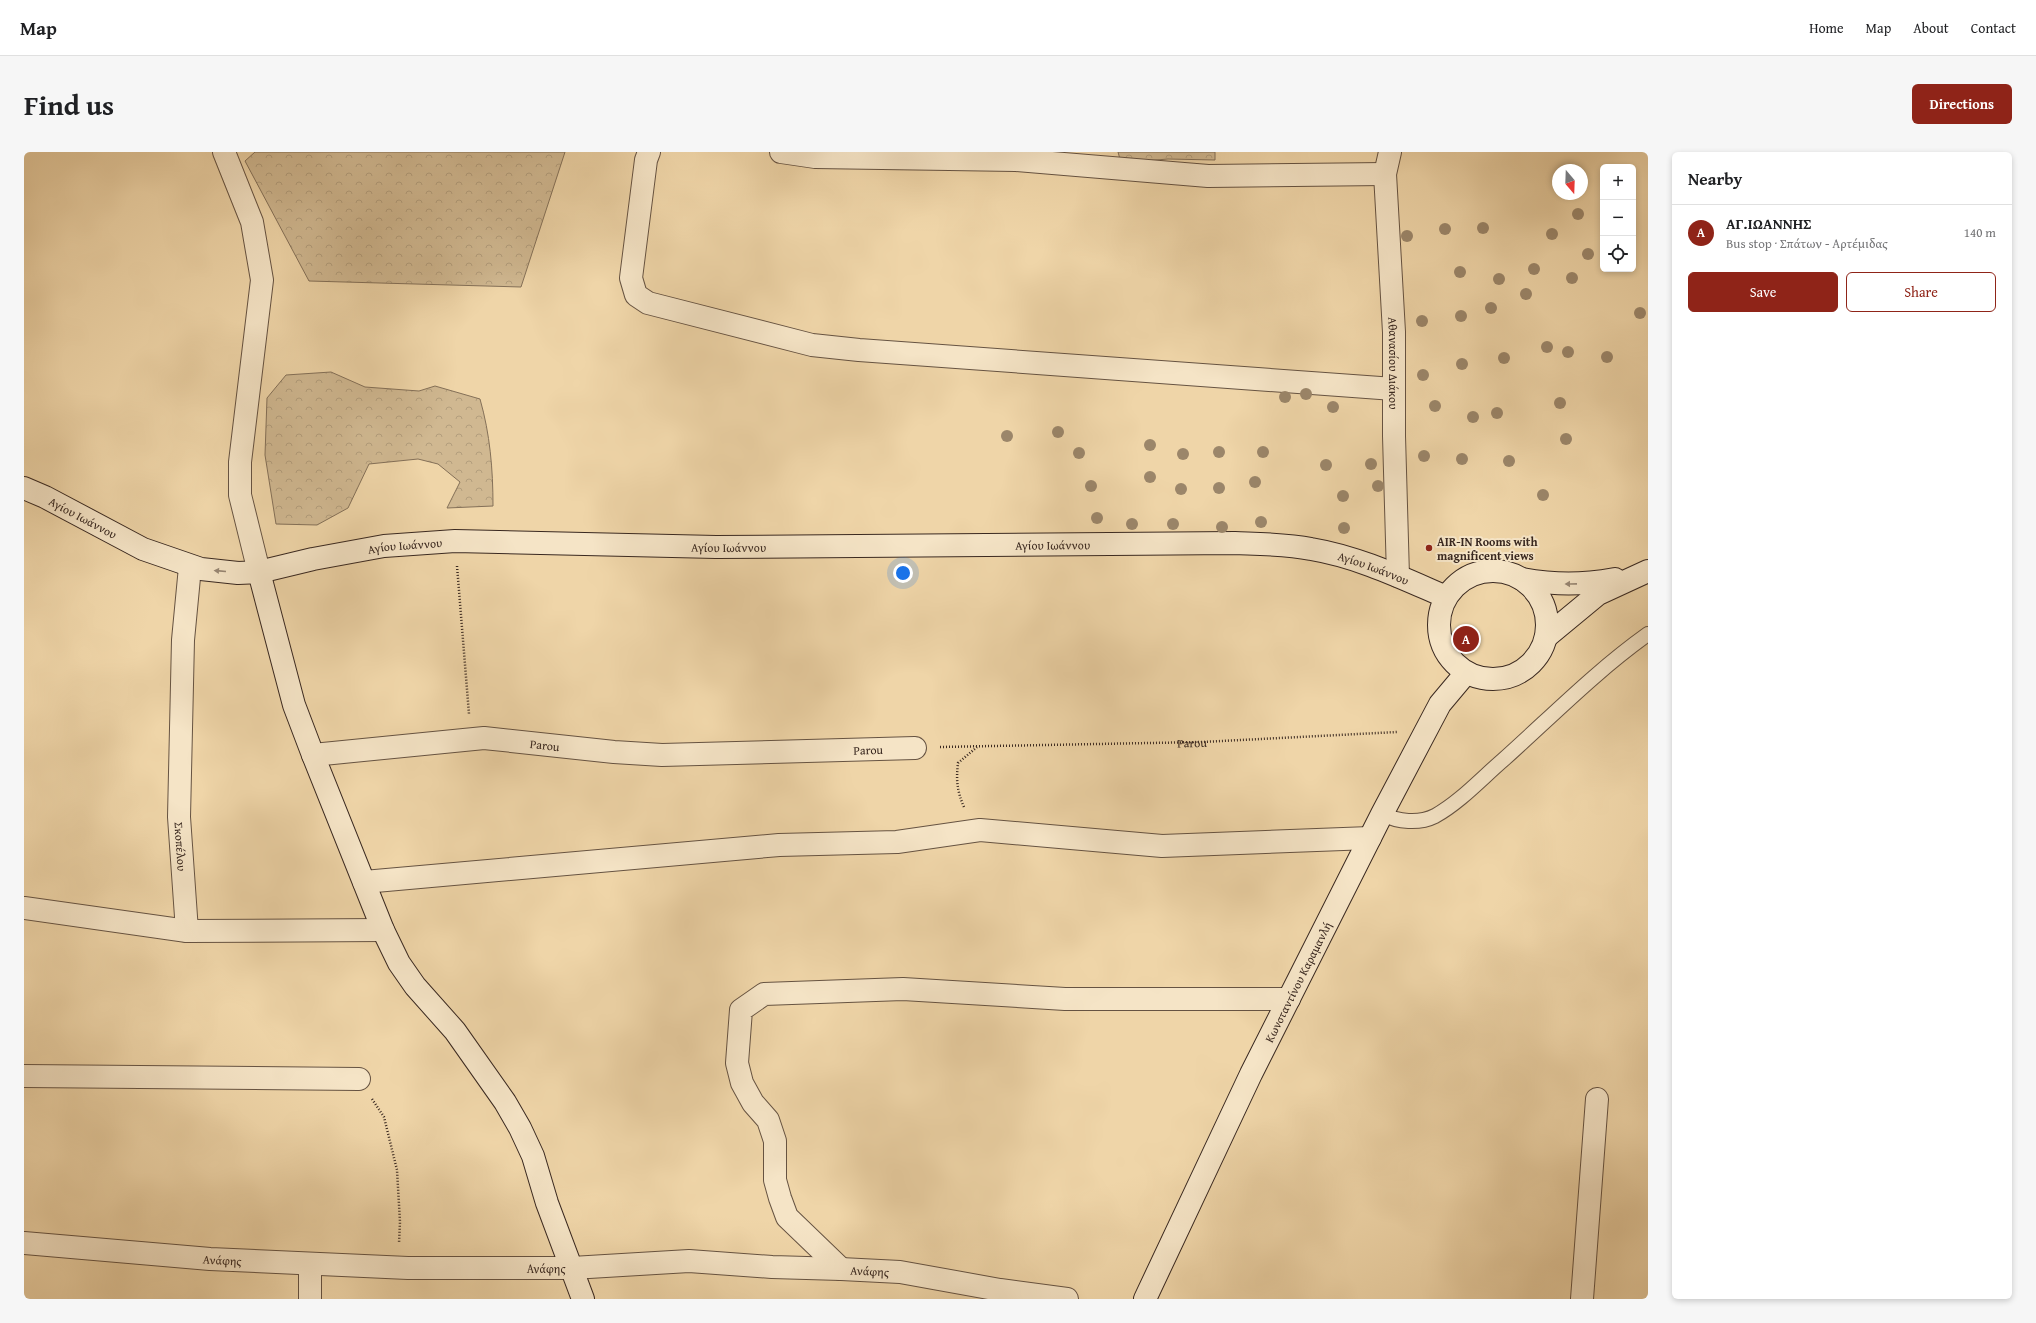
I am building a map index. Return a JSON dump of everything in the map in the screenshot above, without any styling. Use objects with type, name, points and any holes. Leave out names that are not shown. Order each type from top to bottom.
[{"type":"street","points":[[224,152],[252,222],[262,280],[240,462],[240,495],[294,704],[383,930],[399,963],[415,986],[455,1031],[506,1102],[533,1156],[547,1204],[584,1299]]},
{"type":"street","points":[[649,152],[646,160],[631,278],[636,295],[648,303],[812,344],[845,349],[1394,389]]},
{"type":"street","points":[[782,152],[815,157],[1016,160],[1208,176],[1385,174]]},
{"type":"street","name":"Αθανασίου Διάκου","points":[[1390,152],[1385,174],[1394,332],[1398,576]]},
{"type":"street","name":"Αγίου Ιωάννου","points":[[24,488],[45,497],[142,549],[190,566],[220,571],[259,572],[313,559],[384,546],[455,541],[716,547],[1235,543],[1272,544],[1312,549],[1340,555],[1398,576],[1446,597]]},
{"type":"street","name":"Σκοπέλου","points":[[187,931],[179,817],[183,640],[190,566]]},
{"type":"street","points":[[1522,580],[1538,595],[1543,604],[1546,615],[1546,637],[1542,647],[1534,660],[1523,670],[1514,675],[1504,678],[1489,679],[1466,673],[1451,660],[1442,644],[1438,626],[1439,617],[1446,597],[1460,582],[1480,572],[1502,572],[1522,580],[1554,585],[1588,584],[1643,573]]},
{"type":"street","points":[[1546,637],[1598,594],[1643,573]]},
{"type":"street","name":"Κωνσταντίνου Καραμανλή","points":[[1144,1299],[1251,1074],[1382,814],[1440,704],[1466,673]]},
{"type":"street","name":"Parou","points":[[313,755],[484,738],[614,752],[662,755],[915,748]]},
{"type":"street","points":[[364,882],[780,845],[897,842],[980,830],[1162,846],[1370,838]]},
{"type":"street","points":[[24,908],[187,931],[383,930]]},
{"type":"street","points":[[841,1268],[787,1217],[775,1180],[775,1141],[768,1120],[753,1103],[742,1083],[737,1063],[741,1010],[764,994],[903,989],[1065,999],[1288,999]]},
{"type":"street","points":[[24,1076],[359,1079]]},
{"type":"street","points":[[1582,1299],[1597,1099]]},
{"type":"street","name":"Ανάφης","points":[[24,1243],[210,1259],[310,1265],[398,1268],[572,1268],[689,1261],[772,1267],[841,1268],[900,1272],[1000,1290],[1067,1299]]},
{"type":"street","points":[[310,1265],[310,1299]]},
{"type":"lane","points":[[1382,814],[1391,819],[1416,822],[1434,816],[1463,796],[1582,688],[1631,646],[1648,634]]},
{"type":"path","points":[[455,541],[472,740]]},
{"type":"path","name":"Parou","points":[[915,748],[1202,742],[1425,731]]},
{"type":"path","points":[[978,746],[958,763],[956,779],[958,793],[967,814],[980,830]]},
{"type":"path","points":[[359,1079],[384,1117],[397,1170],[400,1222],[398,1268]]},
{"type":"green space","points":[[255,152],[565,152],[521,287],[309,281],[245,161]]},
{"type":"green space","points":[[1118,152],[1215,152],[1215,160],[1168,159],[1121,163]]},
{"type":"green space","points":[[331,372],[365,387],[419,391],[435,386],[480,399],[490,452],[493,506],[447,508],[460,482],[438,464],[418,459],[369,464],[348,508],[317,525],[276,524],[265,455],[267,398],[286,375]]},
{"type":"place","name":"AIR-IN Rooms with magnificent views","points":[[1429,548]]},
{"type":"place","name":"ΑΓ.ΙΩΑΝΝΗΣ","points":[[1466,639]]}]
